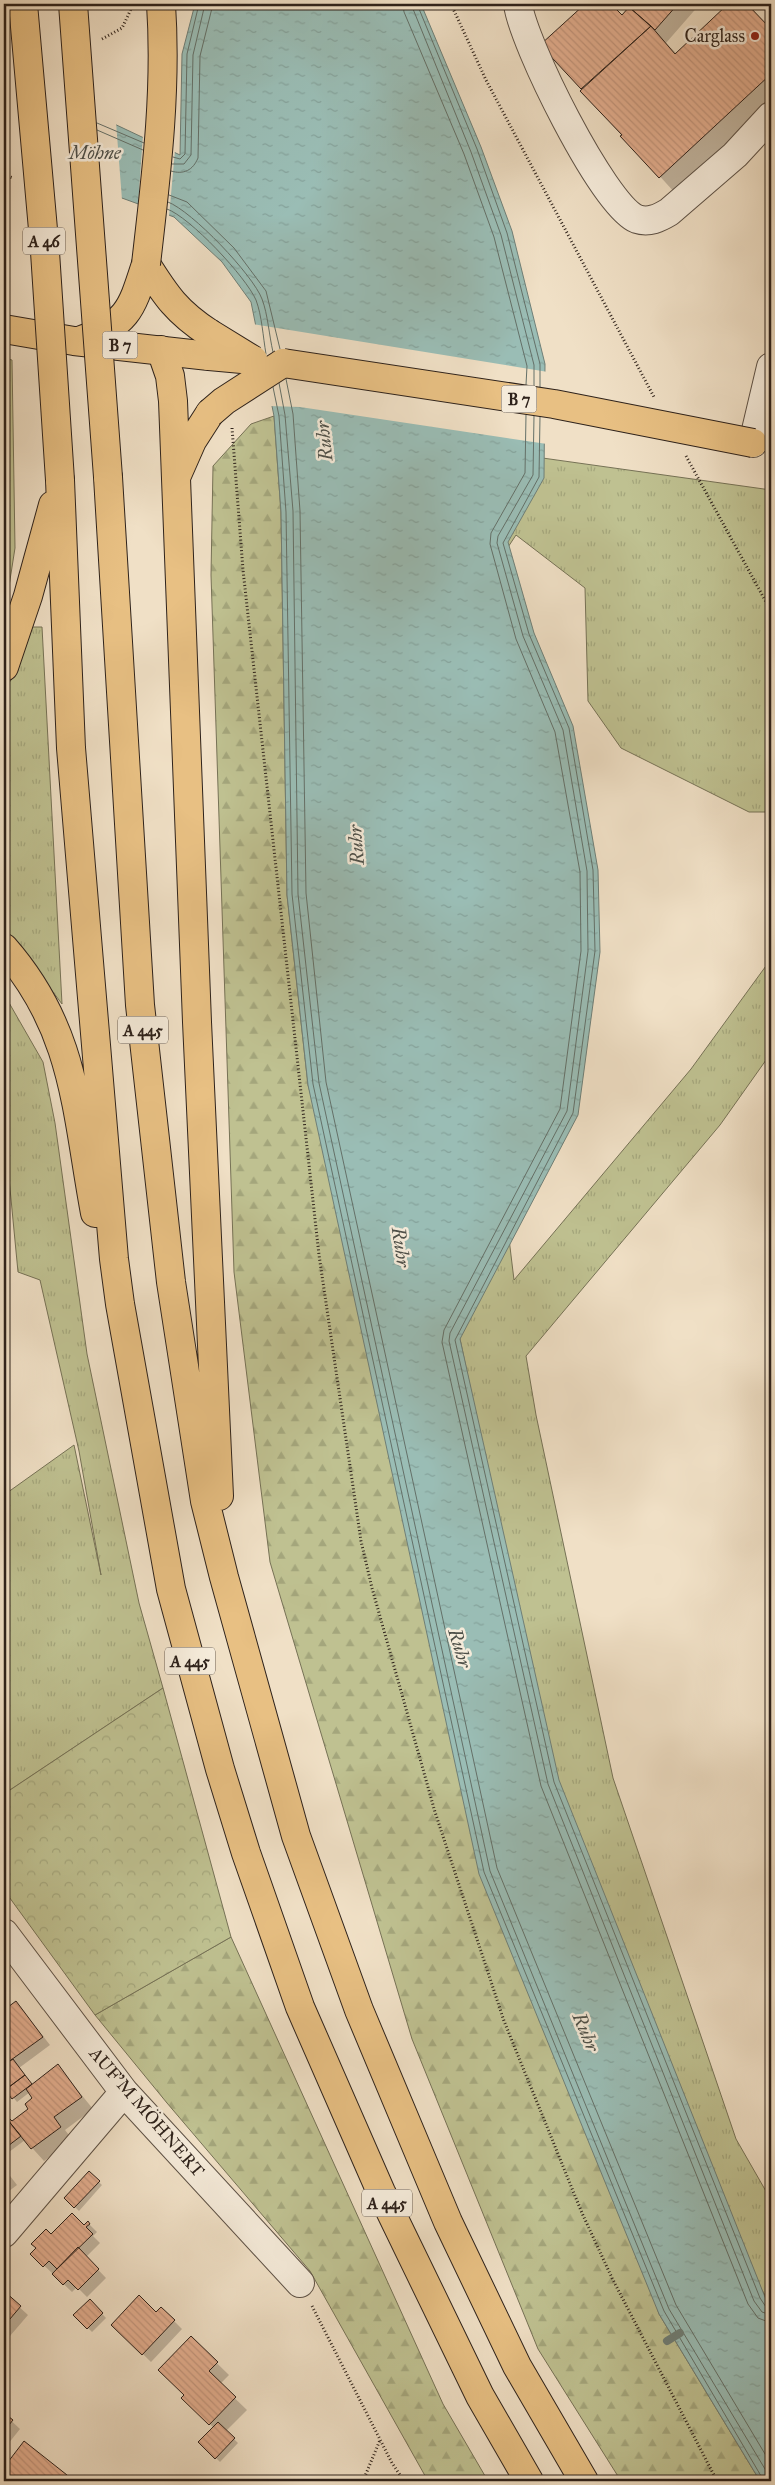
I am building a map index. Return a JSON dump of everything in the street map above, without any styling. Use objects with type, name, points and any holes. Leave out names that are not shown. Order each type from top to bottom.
[{"type":"main road","name":"A 46","points":[[23,4],[45,252],[60,480]]},
{"type":"main road","name":"A 46","points":[[73,4],[108,477]]},
{"type":"main road","points":[[79,341],[102,332],[128,313],[146,264],[161,124],[163,38],[161,4]]},
{"type":"main road","points":[[146,264],[166,296],[209,345]]},
{"type":"main road","name":"B 7","points":[[4,329],[79,341],[161,350],[209,345],[253,360],[554,404],[762,444]]},
{"type":"main road","points":[[161,350],[170,376],[173,402],[174,480],[224,1577]]},
{"type":"main road","points":[[174,480],[192,441],[221,420],[224,401],[283,363]]},
{"type":"main road","name":"A 445","points":[[108,477],[140,1005],[170,1282],[205,1501],[224,1577],[296,1836],[359,2010],[452,2231],[517,2366],[584,2481]]},
{"type":"main road","points":[[4,667],[28,596],[60,480]]},
{"type":"main road","name":"A 445","points":[[60,480],[71,748],[114,1249],[120,1304],[171,1589],[220,1769],[246,1854],[300,2008],[381,2192],[480,2396],[529,2481]]},
{"type":"main road","points":[[4,948],[33,985],[55,1026],[65,1050],[75,1093],[94,1213],[120,1304]]},
{"type":"street","points":[[518,4],[530,47],[577,138],[619,204],[637,218],[647,220],[658,219],[679,204],[736,155],[771,116]]},
{"type":"street","points":[[762,444],[771,367]]},
{"type":"street","name":"AUF'M MÖHNERT","points":[[4,1933],[124,2092],[300,2283]]},
{"type":"street","points":[[4,2233],[124,2092]]},
{"type":"path","points":[[450,4],[486,80],[568,237]]},
{"type":"path","points":[[221,420],[243,570],[318,1255],[360,1532],[368,1569],[435,1812],[504,2020],[582,2213],[612,2278],[717,2481]]},
{"type":"path","points":[[745,566],[771,611]]},
{"type":"path","points":[[300,2283],[380,2440],[404,2481]]},
{"type":"path","points":[[364,2481],[380,2440]]},
{"type":"green space","points":[[4,358],[12,360],[15,548],[4,618]]},
{"type":"green space","points":[[274,416],[281,512],[287,895],[308,1085],[659,2314],[760,2481],[621,2481],[538,2349],[412,2039],[270,1562],[234,1272],[211,575],[213,466],[251,424]]},
{"type":"green space","points":[[371,434],[771,490],[771,812],[749,812],[621,748],[588,701],[585,588],[516,535],[476,596],[486,1048],[514,1280],[691,1069],[771,959],[771,1053],[720,1125],[526,1356],[536,1415],[613,1778],[736,2139],[771,2200],[771,2305],[695,2180],[580,1907],[460,1339]]},
{"type":"green space","points":[[32,627],[42,627],[62,1004],[29,960],[4,933],[4,691],[16,672]]},
{"type":"green space","points":[[4,994],[43,1062],[55,1123],[87,1354],[139,1603],[163,1688],[4,1794],[4,1495],[74,1445],[101,1575],[79,1451],[40,1280],[18,1272],[4,1126]]},
{"type":"green space","points":[[163,1688],[231,1937],[95,2015],[4,1890],[4,1794]]},
{"type":"green space","points":[[231,1937],[443,2404],[488,2481],[428,2481],[310,2271],[95,2015]]},
{"type":"water","name":"Ruhr","points":[[195,4],[421,4],[481,147],[512,231],[545,364],[544,478],[508,542],[534,633],[573,726],[598,870],[600,952],[578,1115],[460,1339],[559,1780],[765,2297],[771,2307],[771,2481],[760,2481],[659,2314],[479,1874],[308,1085],[287,895],[281,512],[274,416],[251,302],[222,262],[174,217],[4,155],[4,92],[108,121],[180,155],[182,54]]},
{"type":"pier","name":"Möhne","points":[[4,90],[116,122],[122,200],[4,157]]},
{"type":"pier","points":[[143,135],[175,150],[169,217],[138,206]]},
{"type":"pier","points":[[253,324],[548,372],[547,444],[300,407],[269,406]]},
{"type":"building","points":[[585,4],[611,4],[622,15],[629,7],[651,26],[581,89],[540,45]]},
{"type":"building","points":[[631,4],[678,4],[655,30],[629,7]]},
{"type":"building","points":[[728,4],[747,4],[771,29],[771,74],[659,178],[620,136],[622,135],[580,91],[651,26],[675,54]]},
{"type":"building","points":[[16,2001],[43,2037],[4,2065],[4,2010]]},
{"type":"building","points":[[13,2059],[25,2075],[5,2090],[4,2065]]},
{"type":"building","points":[[58,2064],[82,2097],[54,2117],[61,2127],[31,2149],[7,2119],[9,2118],[12,2121],[28,2109],[25,2104],[32,2098],[26,2089]]},
{"type":"building","points":[[25,2075],[32,2084],[12,2099],[5,2090]]},
{"type":"building","points":[[7,2119],[21,2136],[4,2149],[4,2122]]},
{"type":"building","points":[[89,2171],[100,2181],[74,2208],[64,2198]]},
{"type":"building","points":[[72,2213],[84,2225],[88,2221],[90,2224],[86,2227],[93,2234],[57,2269],[49,2261],[43,2267],[30,2254],[36,2248],[31,2244],[46,2229],[51,2234]]},
{"type":"building","points":[[78,2247],[99,2269],[78,2290],[68,2280],[63,2285],[52,2274]]},
{"type":"building","points":[[4,2291],[21,2306],[4,2326]]},
{"type":"building","points":[[139,2295],[156,2312],[161,2307],[175,2320],[142,2355],[111,2325]]},
{"type":"building","points":[[90,2299],[103,2313],[87,2329],[73,2315]]},
{"type":"building","points":[[191,2336],[218,2362],[209,2371],[236,2397],[209,2425],[181,2398],[184,2395],[158,2370]]},
{"type":"building","points":[[4,2413],[13,2420],[4,2431]]},
{"type":"building","points":[[218,2422],[235,2438],[215,2459],[198,2442]]},
{"type":"building","points":[[24,2441],[67,2475],[62,2481],[4,2481],[5,2460],[8,2462]]},
{"type":"waterway","points":[[667,2341],[680,2333]]},
{"type":"place","name":"Carglass","points":[[755,36]]}]
